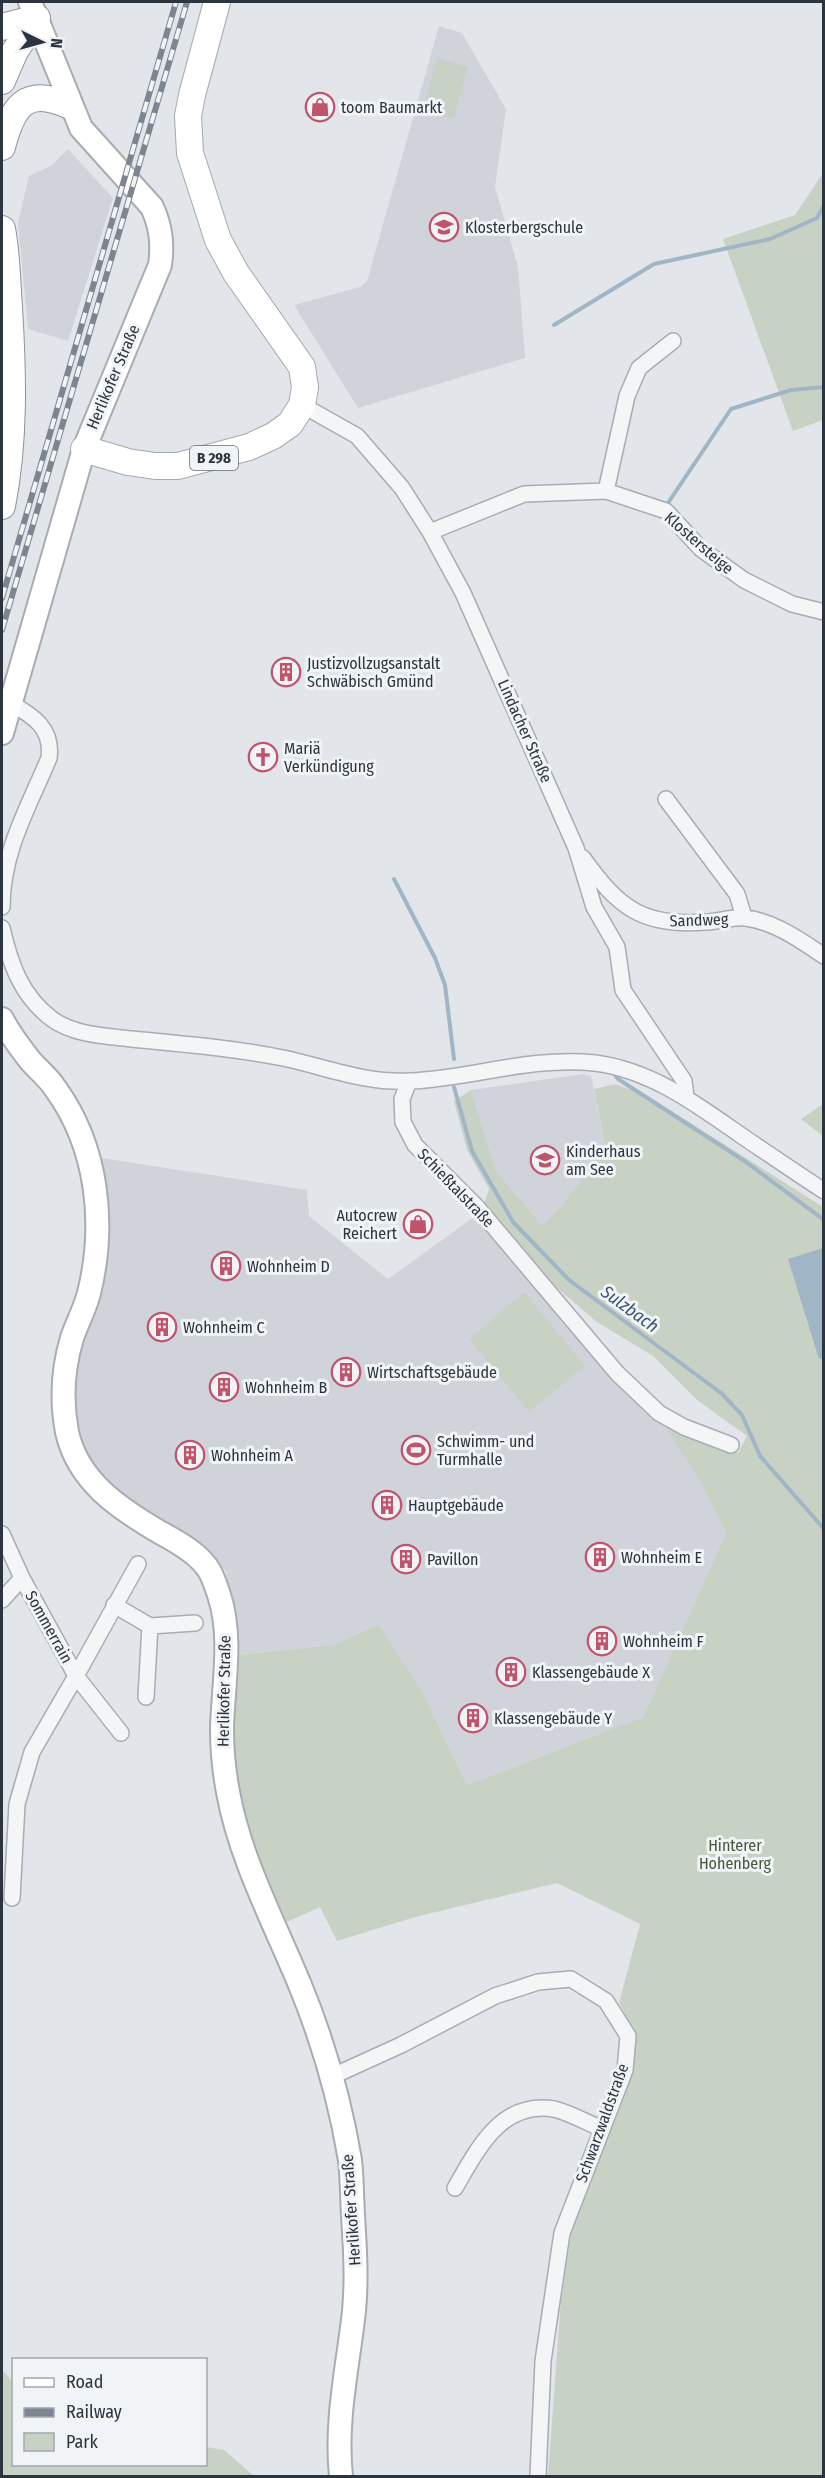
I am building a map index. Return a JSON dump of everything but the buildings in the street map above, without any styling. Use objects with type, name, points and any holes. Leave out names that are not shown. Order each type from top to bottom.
[{"type":"main road","points":[[2,26],[16,2]]},
{"type":"main road","points":[[217,2],[188,116],[190,153],[218,240],[236,273],[302,367],[305,387],[302,405]]},
{"type":"main road","points":[[201,189],[198,159],[200,110],[203,89],[226,2]]},
{"type":"main road","points":[[2,26],[33,10]]},
{"type":"main road","points":[[2,81],[33,10]]},
{"type":"main road","name":"Herlikofer Straße","points":[[2,733],[84,449],[160,265],[162,249],[158,221],[152,207],[81,128],[70,106],[33,10]]},
{"type":"main road","points":[[2,147],[11,117],[24,102],[40,97],[54,99],[70,106]]},
{"type":"main road","points":[[2,226],[12,361],[13,408],[2,506]]},
{"type":"main road","name":"B 298","points":[[84,449],[128,462],[155,466],[178,466],[249,447],[273,436],[290,424],[302,405]]},
{"type":"main road","name":"Herlikofer Straße","points":[[2,1019],[28,1058],[56,1089],[76,1127],[91,1165],[97,1199],[98,1235],[95,1263],[88,1298],[73,1336],[64,1370],[63,1404],[68,1435],[77,1461],[93,1484],[116,1504],[181,1544],[209,1569],[224,1613],[226,1655],[222,1732],[228,1790],[234,1821],[256,1882],[302,1990],[333,2076],[350,2163],[355,2257],[354,2306],[339,2428],[341,2476]]},
{"type":"street","points":[[606,490],[627,396],[639,368],[673,341]]},
{"type":"street","name":"Lindacher Straße","points":[[302,405],[357,436],[402,488],[430,532],[463,593],[576,848],[594,907],[617,947],[623,990],[684,1081],[686,1097]]},
{"type":"street","name":"Klostersteige","points":[[430,532],[524,494],[606,490],[666,511],[701,549],[744,580],[792,604],[824,612]]},
{"type":"street","points":[[2,907],[2,886],[7,856],[16,829],[49,758],[51,747],[42,725],[32,715],[10,703]]},
{"type":"street","name":"Sandweg","points":[[666,799],[736,894],[744,917]]},
{"type":"street","name":"Sandweg","points":[[576,848],[603,886],[624,905],[653,920],[705,922],[744,917],[773,926],[824,956]]},
{"type":"street","points":[[2,928],[10,962],[27,995],[52,1020],[85,1034],[224,1048],[284,1058],[371,1080],[409,1081],[536,1064],[594,1063],[639,1074],[686,1097],[824,1191]]},
{"type":"street","name":"Schießtalstraße","points":[[409,1081],[402,1099],[403,1122],[415,1146],[477,1207],[617,1373],[659,1413],[684,1427],[731,1445]]},
{"type":"street","name":"Sommerrain","points":[[2,1534],[22,1578],[76,1676],[121,1733]]},
{"type":"street","name":"Sommerrain","points":[[12,1898],[17,1804],[29,1762],[138,1564]]},
{"type":"street","points":[[2,1600],[22,1578]]},
{"type":"street","points":[[114,1605],[150,1626],[195,1623]]},
{"type":"street","points":[[147,1697],[150,1626]]},
{"type":"street","name":"Schwarzwaldstraße","points":[[333,2076],[401,2045],[495,1996],[538,1982],[571,1979],[606,2001],[627,2036],[625,2070],[562,2234],[543,2361],[538,2476]]},
{"type":"street","points":[[455,2188],[490,2133],[514,2114],[534,2108],[554,2109],[602,2129]]},
{"type":"shaded area","name":"Klosterbergschule","points":[[439,26],[462,33],[506,109],[495,187],[518,267],[525,358],[358,408],[294,305],[360,287],[367,281]]},
{"type":"shaded area","points":[[68,149],[113,198],[68,341],[28,329],[18,223],[29,176],[51,166]]},
{"type":"shaded area","name":"Kinderhaus am See","points":[[583,1074],[591,1076],[606,1149],[556,1212],[542,1225],[496,1171],[471,1090]]},
{"type":"shaded area","points":[[102,1158],[307,1190],[309,1216],[388,1279],[474,1217],[665,1427],[701,1483],[726,1533],[643,1717],[467,1785],[423,1693],[379,1624],[332,1645],[236,1655],[226,1571],[201,1546],[153,1515],[122,1500],[93,1467],[81,1446],[71,1413],[71,1375],[108,1242]]},
{"type":"green space","points":[[437,58],[468,67],[454,119],[423,111]]},
{"type":"green space","points":[[823,173],[823,420],[793,431],[723,239],[795,215]]},
{"type":"green space","name":"Hinterer Hohenberg","points":[[615,1084],[648,1096],[823,1207],[823,2476],[548,2476],[561,2300],[571,2234],[605,2135],[634,2072],[634,2030],[619,2003],[640,1924],[557,1883],[415,1917],[337,1941],[320,1907],[287,1922],[247,1839],[227,1730],[236,1655],[332,1645],[379,1624],[423,1693],[467,1785],[643,1717],[726,1533],[701,1483],[665,1427],[474,1217],[484,1204],[489,1189],[467,1150],[454,1101],[471,1090],[496,1171],[542,1225],[556,1212],[606,1149],[594,1089]],"holes":[[[535,1269],[597,1322],[653,1356],[697,1400],[747,1436],[738,1453],[667,1414],[575,1320]]]},
{"type":"green space","points":[[823,1104],[823,1136],[801,1119]]},
{"type":"green space","points":[[524,1292],[585,1366],[529,1412],[469,1339]]},
{"type":"green space","points":[[2,2370],[12,2381],[12,2466],[207,2466],[207,2447],[224,2450],[254,2476],[2,2476]]},
{"type":"water","points":[[823,1248],[824,1358],[819,1359],[788,1259]]},
{"type":"waterway","points":[[554,325],[654,264],[770,239],[817,218],[824,205]]},
{"type":"waterway","points":[[666,506],[731,409],[791,390],[824,387]]},
{"type":"waterway","name":"Sulzbach","points":[[394,879],[435,958],[445,985],[454,1059]]},
{"type":"waterway","points":[[615,1075],[746,1162],[824,1220]]},
{"type":"waterway","name":"Sulzbach","points":[[454,1087],[472,1151],[513,1222],[569,1280],[721,1393],[742,1415],[760,1456],[824,1529]]},
{"type":"railway","points":[[2,598],[176,2]]},
{"type":"railway","points":[[2,630],[187,2]]},
{"type":"place","name":"toom Baumarkt","points":[[320,107]]},
{"type":"place","name":"Klosterbergschule","points":[[444,227]]},
{"type":"place","name":"Justizvollzugsanstalt Schwäbisch Gmünd","points":[[286,672]]},
{"type":"place","name":"Mariä Verkündigung","points":[[263,757]]},
{"type":"place","name":"Kinderhaus am See","points":[[545,1160]]},
{"type":"place","name":"Autocrew Reichert","points":[[418,1224]]},
{"type":"place","name":"Wohnheim D","points":[[226,1266]]},
{"type":"place","name":"Wohnheim C","points":[[162,1327]]},
{"type":"place","name":"Wirtschaftsgebäude","points":[[346,1372]]},
{"type":"place","name":"Wohnheim B","points":[[224,1387]]},
{"type":"place","name":"Schwimm- und Turmhalle","points":[[416,1450]]},
{"type":"place","name":"Wohnheim A","points":[[190,1455]]},
{"type":"place","name":"Hauptgebäude","points":[[387,1505]]},
{"type":"place","name":"Wohnheim E","points":[[600,1557]]},
{"type":"place","name":"Pavillon","points":[[406,1559]]},
{"type":"place","name":"Wohnheim F","points":[[602,1641]]},
{"type":"place","name":"Klassengebäude X","points":[[511,1672]]},
{"type":"place","name":"Klassengebäude Y","points":[[473,1718]]}]
